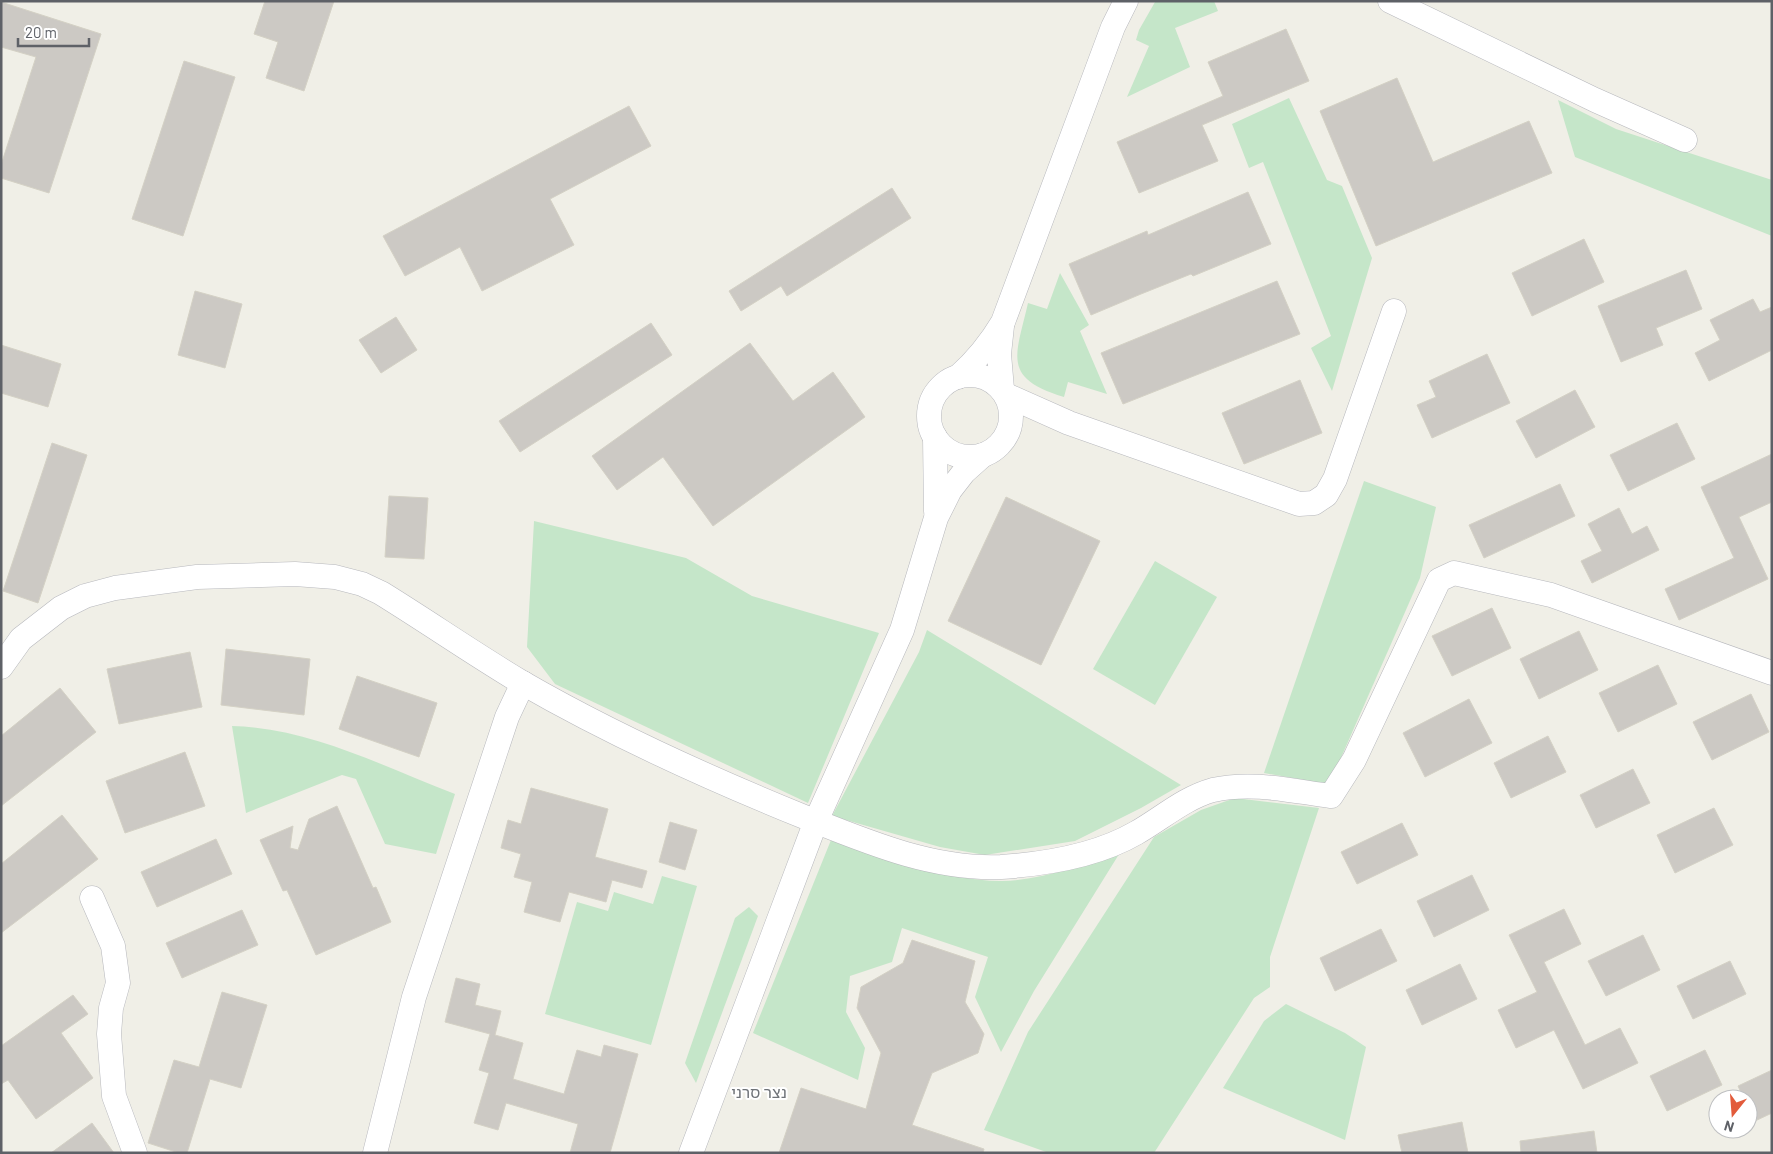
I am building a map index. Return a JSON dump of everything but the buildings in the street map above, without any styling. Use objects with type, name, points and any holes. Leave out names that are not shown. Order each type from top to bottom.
[{"type":"street","points":[[983,456],[969,457],[956,455],[944,448],[935,437],[930,425],[929,411],[933,398],[941,387],[958,377],[976,362],[990,344],[1003,322],[1110,36],[1126,1]]},
{"type":"street","points":[[1390,1],[1595,100],[1685,140]]},
{"type":"street","points":[[958,377],[979,376],[991,380],[1004,392],[1069,423],[1300,504],[1314,503],[1326,495],[1343,461],[1394,311]]},
{"type":"street","points":[[1003,322],[999,354],[1004,392],[1012,414],[1010,427],[1004,440]]},
{"type":"street","points":[[691,1153],[816,822],[902,630],[936,518],[950,490],[964,472],[1004,440],[1024,429],[1044,422],[1069,423]]},
{"type":"street","points":[[935,437],[936,518]]},
{"type":"street","points":[[1,667],[21,639],[61,608],[85,596],[115,588],[189,578],[296,574],[335,577],[374,590],[523,683],[708,778],[872,844],[954,865],[1001,866],[1047,861],[1097,850],[1135,834],[1178,806],[1211,791],[1246,785],[1331,796],[1354,760],[1439,580],[1454,573],[1551,595],[1772,674]]},
{"type":"street","points":[[375,1153],[414,997],[507,717],[523,683]]},
{"type":"street","points":[[92,898],[113,946],[118,983],[111,1008],[109,1034],[114,1096],[135,1153]]},
{"type":"green space","points":[[1214,1],[1218,11],[1175,28],[1190,67],[1127,97],[1149,46],[1136,40],[1139,30],[1155,2]]},
{"type":"green space","points":[[1289,98],[1327,180],[1342,186],[1372,258],[1332,391],[1311,348],[1331,336],[1263,162],[1249,168],[1232,124]]},
{"type":"green space","points":[[1558,100],[1616,129],[1772,180],[1772,236],[1575,157]]},
{"type":"green space","points":[[1060,273],[1089,325],[1080,331],[1107,394],[1068,382],[1064,397],[1044,390],[1030,382],[1022,373],[1018,363],[1020,337],[1028,303],[1047,309]]},
{"type":"green space","points":[[1364,481],[1436,507],[1420,578],[1340,760],[1327,784],[1264,773]]},
{"type":"green space","points":[[534,521],[686,558],[752,596],[879,633],[808,803],[555,684],[527,647]]},
{"type":"green space","points":[[1155,561],[1217,597],[1155,705],[1093,669]]},
{"type":"green space","points":[[927,630],[1181,785],[1141,808],[1075,841],[985,855],[940,847],[832,816],[919,652]]},
{"type":"green space","points":[[232,726],[261,728],[318,741],[455,794],[436,854],[385,844],[356,779],[342,775],[246,813]]},
{"type":"green space","points":[[1235,798],[1319,808],[1270,957],[1270,987],[1254,998],[1154,1153],[1049,1153],[984,1130],[1028,1032],[1154,837],[1201,810]]},
{"type":"green space","points":[[831,840],[939,872],[982,880],[1002,881],[1048,875],[1121,851],[1034,991],[1001,1052],[975,997],[988,957],[902,928],[892,962],[850,976],[846,1012],[865,1048],[858,1080],[753,1033]]},
{"type":"green space","points":[[662,876],[697,886],[651,1045],[545,1014],[577,902],[608,911],[614,892],[653,904]]},
{"type":"green space","points":[[749,907],[758,916],[696,1083],[685,1063],[735,918]]},
{"type":"green space","points":[[1286,1004],[1345,1033],[1366,1047],[1345,1140],[1223,1088],[1264,1021]]},
{"type":"district","name":"נצר סרני","points":[[759,1092]]}]
